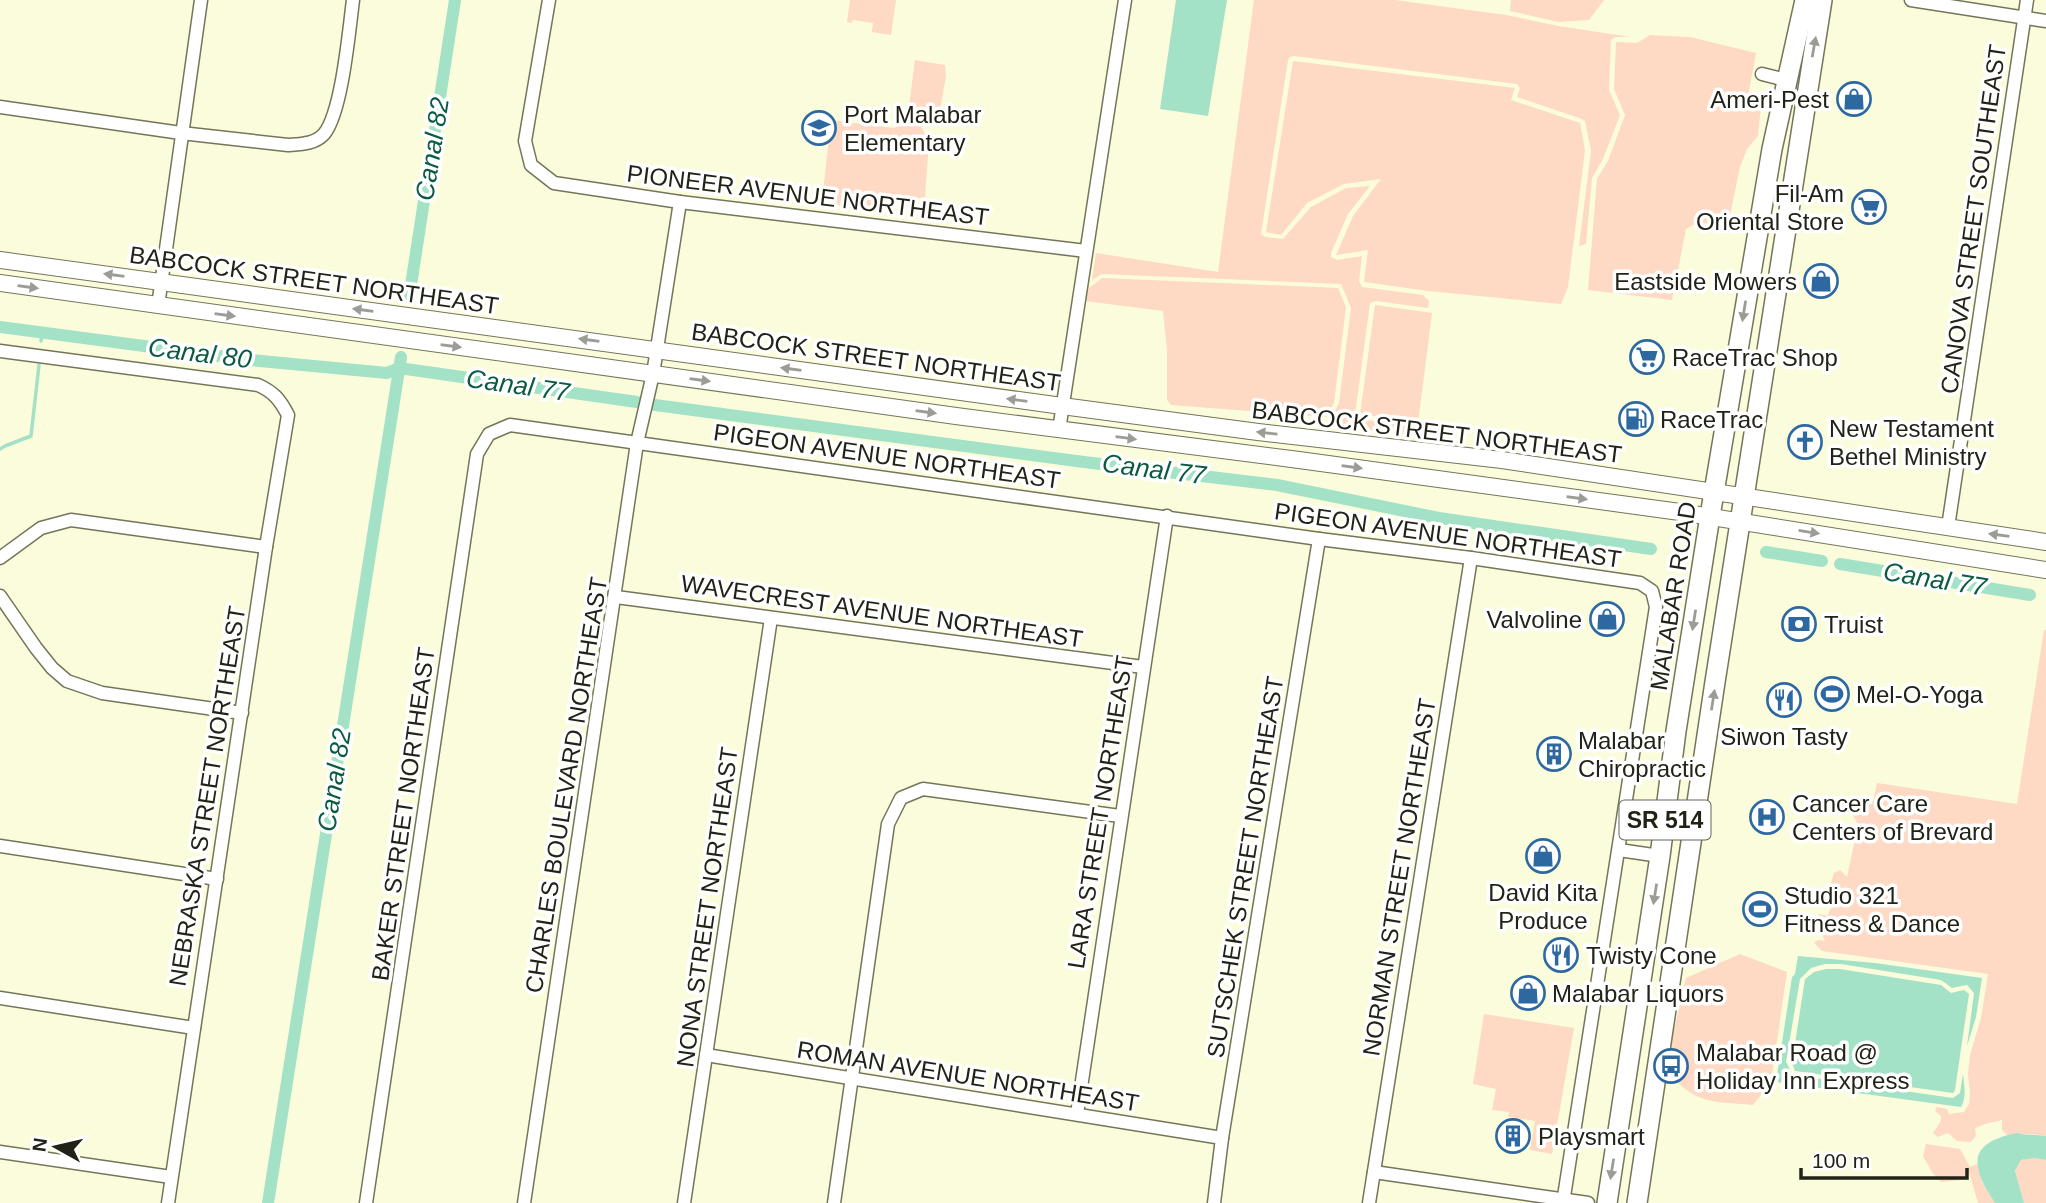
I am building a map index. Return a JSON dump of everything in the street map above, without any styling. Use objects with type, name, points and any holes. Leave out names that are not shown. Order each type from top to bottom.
[{"type":"main road","name":"MALABAR ROAD","points":[[1606,1203],[1710,516],[1758,230],[1786,80],[1805,0]]},
{"type":"main road","name":"SR 514","points":[[1637,1203],[1822,0]]},
{"type":"main road","points":[[1786,80],[1802,93],[1792,159],[1794,174]]},
{"type":"main road","name":"BABCOCK STREET NORTHEAST","points":[[0,260],[1062,406],[1502,460],[2046,541]]},
{"type":"main road","name":"BABCOCK STREET NORTHEAST","points":[[0,283],[1059,430],[1710,516],[2046,570]]},
{"type":"main road","points":[[1300,460],[1332,449],[1334,440]]},
{"type":"main road","points":[[1660,856],[1674,878],[1682,907]]},
{"type":"street","points":[[158,306],[201,0]]},
{"type":"street","points":[[0,107],[288,145],[315,141],[324,134],[337,106],[353,0]]},
{"type":"street","name":"PIONEER AVENUE NORTHEAST","points":[[549,0],[525,141],[531,165],[554,183],[680,202],[1086,251]]},
{"type":"street","points":[[1059,430],[1125,0]]},
{"type":"street","points":[[1911,0],[2046,21]]},
{"type":"street","name":"CANOVA STREET SOUTHEAST","points":[[1948,527],[2027,0]]},
{"type":"street","points":[[1762,74],[1786,80]]},
{"type":"street","name":"CHARLES BOULEVARD NORTHEAST","points":[[523,1203],[637,443],[653,374],[680,202]]},
{"type":"street","name":"NEBRASKA STREET NORTHEAST","points":[[0,351],[258,385],[270,390],[288,415],[167,1203]]},
{"type":"street","name":"PIGEON AVENUE NORTHEAST","points":[[489,434],[510,425],[1640,583],[1652,591],[1656,607],[1619,850]]},
{"type":"street","name":"BAKER STREET NORTHEAST","points":[[366,1203],[477,454],[489,434]]},
{"type":"street","name":"LARA STREET NORTHEAST","points":[[1076,1114],[1167,516]]},
{"type":"street","points":[[0,558],[41,528],[71,520],[266,547]]},
{"type":"street","name":"SUTSCHEK STREET NORTHEAST","points":[[1214,1203],[1222,1138],[1319,538]]},
{"type":"street","name":"NORMAN STREET NORTHEAST","points":[[1369,1203],[1471,558]]},
{"type":"street","points":[[0,596],[36,648],[67,681],[102,693],[242,713]]},
{"type":"street","name":"WAVECREST AVENUE NORTHEAST","points":[[616,597],[1143,667]]},
{"type":"street","name":"NONA STREET NORTHEAST","points":[[684,1203],[771,618]]},
{"type":"street","points":[[834,1203],[888,824],[901,798],[923,789],[1120,816]]},
{"type":"street","points":[[0,846],[217,879]]},
{"type":"street","points":[[1563,1201],[1619,850],[1660,856]]},
{"type":"street","points":[[0,998],[194,1028]]},
{"type":"street","name":"ROMAN AVENUE NORTHEAST","points":[[706,1055],[1222,1138]]},
{"type":"street","points":[[0,1152],[171,1177]]},
{"type":"street","points":[[1374,1172],[1588,1203]]},
{"type":"shaded area","points":[[850,0],[896,0],[891,35],[872,32],[873,23],[853,20],[852,23],[847,22]]},
{"type":"shaded area","points":[[1176,0],[1227,0],[1208,116],[1160,109]]},
{"type":"shaded area","points":[[1254,0],[1395,0],[1506,15],[1631,37],[1615,37],[1611,40],[1609,90],[1620,115],[1603,159],[1592,178],[1586,244],[1579,246],[1591,151],[1585,121],[1582,119],[1517,97],[1520,88],[1517,84],[1294,56],[1288,60],[1261,234],[1283,239],[1311,207],[1346,188],[1370,186],[1348,214],[1331,257],[1337,260],[1362,256],[1359,281],[1362,287],[1423,295],[1429,301],[1428,308],[1376,301],[1370,303],[1355,415],[1360,419],[1412,427],[1412,435],[1245,416],[1326,422],[1331,419],[1339,403],[1351,308],[1341,284],[1102,274],[1092,280],[1096,253],[1218,272]]},
{"type":"shaded area","points":[[1511,0],[1604,0],[1589,20],[1559,22],[1510,11]]},
{"type":"shaded area","points":[[1650,35],[1690,37],[1756,53],[1749,91],[1764,96],[1758,136],[1747,149],[1740,167],[1729,220],[1718,226],[1698,222],[1686,229],[1672,300],[1588,290],[1597,179],[1608,161],[1625,115],[1614,89],[1616,42],[1637,43]]},
{"type":"shaded area","points":[[915,60],[945,65],[946,76],[940,110],[909,106]]},
{"type":"shaded area","points":[[1293,61],[1515,88],[1511,100],[1580,123],[1585,150],[1568,287],[1561,304],[1364,282],[1368,250],[1336,255],[1353,216],[1381,179],[1344,184],[1307,203],[1281,235],[1266,232]]},
{"type":"shaded area","points":[[907,119],[920,124],[929,142],[925,197],[893,202],[877,213],[822,202],[831,120],[894,128]]},
{"type":"shaded area","points":[[1102,278],[1338,288],[1346,307],[1334,403],[1326,417],[1171,405],[1167,400],[1167,350],[1163,311],[1085,301],[1089,288]]},
{"type":"shaded area","points":[[1375,305],[1432,313],[1418,423],[1360,414]]},
{"type":"shaded area","points":[[2044,630],[2046,1136],[2007,1135],[2002,1130],[2002,1120],[1975,1128],[1976,1136],[1971,1142],[1957,1141],[1948,1133],[1938,1137],[1933,1133],[1941,1121],[1941,1116],[1935,1111],[1937,1107],[1947,1109],[1949,1114],[1964,1112],[1969,1104],[1970,1055],[1981,1018],[1988,974],[1822,951],[1814,943],[1818,940],[1825,941],[1820,930],[1822,923],[1817,922],[1816,918],[1819,914],[1828,916],[1833,908],[1831,886],[1834,873],[1840,870],[1847,877],[1858,825],[1839,797],[1873,801],[1877,783],[2017,804]]},
{"type":"shaded area","points":[[1740,954],[1787,972],[1771,1082],[1753,1105],[1704,1099],[1686,1089],[1665,1069],[1686,978]]},
{"type":"shaded area","points":[[1798,956],[1875,963],[1982,978],[1976,1017],[1967,1046],[1974,993],[1967,985],[1952,988],[1941,980],[1841,964],[1825,964],[1811,968],[1800,979],[1786,1062],[1793,1075],[1953,1098],[1960,1093],[1963,1074],[1965,1095],[1961,1107],[1776,1082],[1792,977]]},
{"type":"shaded area","points":[[1826,969],[1941,985],[1951,993],[1964,990],[1969,994],[1953,1093],[1795,1071],[1792,1063],[1805,979],[1814,972]]},
{"type":"shaded area","points":[[1484,1014],[1574,1028],[1552,1154],[1530,1150],[1535,1121],[1508,1117],[1509,1112],[1492,1110],[1496,1089],[1473,1084]]},
{"type":"shaded area","points":[[2017,1133],[2046,1136],[2046,1160],[2021,1160],[2015,1171],[2024,1203],[1995,1203],[1981,1178],[1978,1158],[1981,1150],[1989,1143]]},
{"type":"shaded area","points":[[1926,1144],[1960,1149],[1970,1167],[1977,1164],[1983,1184],[1995,1203],[1978,1203],[1969,1172],[1961,1180],[1941,1182],[1923,1156]]},
{"type":"shaded area","points":[[2021,1160],[2046,1160],[2046,1203],[2024,1203],[2015,1172]]},
{"type":"waterway","name":"Canal 82","points":[[409,298],[455,0]]},
{"type":"waterway","name":"Canal 80","points":[[0,327],[250,360],[387,373],[399,368],[637,402]]},
{"type":"waterway","points":[[41,341],[42,333]]},
{"type":"waterway","name":"Canal 82","points":[[268,1203],[401,357]]},
{"type":"waterway","points":[[0,449],[31,436],[39,365]]},
{"type":"waterway","name":"Canal 77","points":[[655,405],[1277,485],[1439,518],[1651,549]]},
{"type":"waterway","name":"Canal 77","points":[[1766,552],[1822,561]]},
{"type":"waterway","name":"Canal 77","points":[[1840,564],[2030,595]]},
{"type":"place","name":"Ameri-Pest","points":[[1854,99]]},
{"type":"place","name":"Port Malabar Elementary","points":[[819,128]]},
{"type":"place","name":"Fil-Am Oriental Store","points":[[1869,207]]},
{"type":"place","name":"Eastside Mowers","points":[[1821,281]]},
{"type":"place","name":"RaceTrac Shop","points":[[1647,357]]},
{"type":"place","name":"RaceTrac","points":[[1636,419]]},
{"type":"place","name":"New Testament Bethel Ministry","points":[[1805,442]]},
{"type":"place","name":"Valvoline","points":[[1607,619]]},
{"type":"place","name":"Truist","points":[[1799,624]]},
{"type":"place","name":"Mel-O-Yoga","points":[[1832,694]]},
{"type":"place","name":"Siwon Tasty","points":[[1784,700]]},
{"type":"place","name":"Malabar Chiropractic","points":[[1554,754]]},
{"type":"place","name":"Cancer Care Centers of Brevard","points":[[1767,817]]},
{"type":"place","name":"David Kita Produce","points":[[1543,856]]},
{"type":"place","name":"Studio 321 Fitness & Dance","points":[[1760,909]]},
{"type":"place","name":"Twisty Cone","points":[[1561,955]]},
{"type":"place","name":"Malabar Liquors","points":[[1528,993]]},
{"type":"place","name":"Malabar Road @ Holiday Inn Express","points":[[1671,1066]]},
{"type":"place","name":"Playsmart","points":[[1513,1136]]}]
